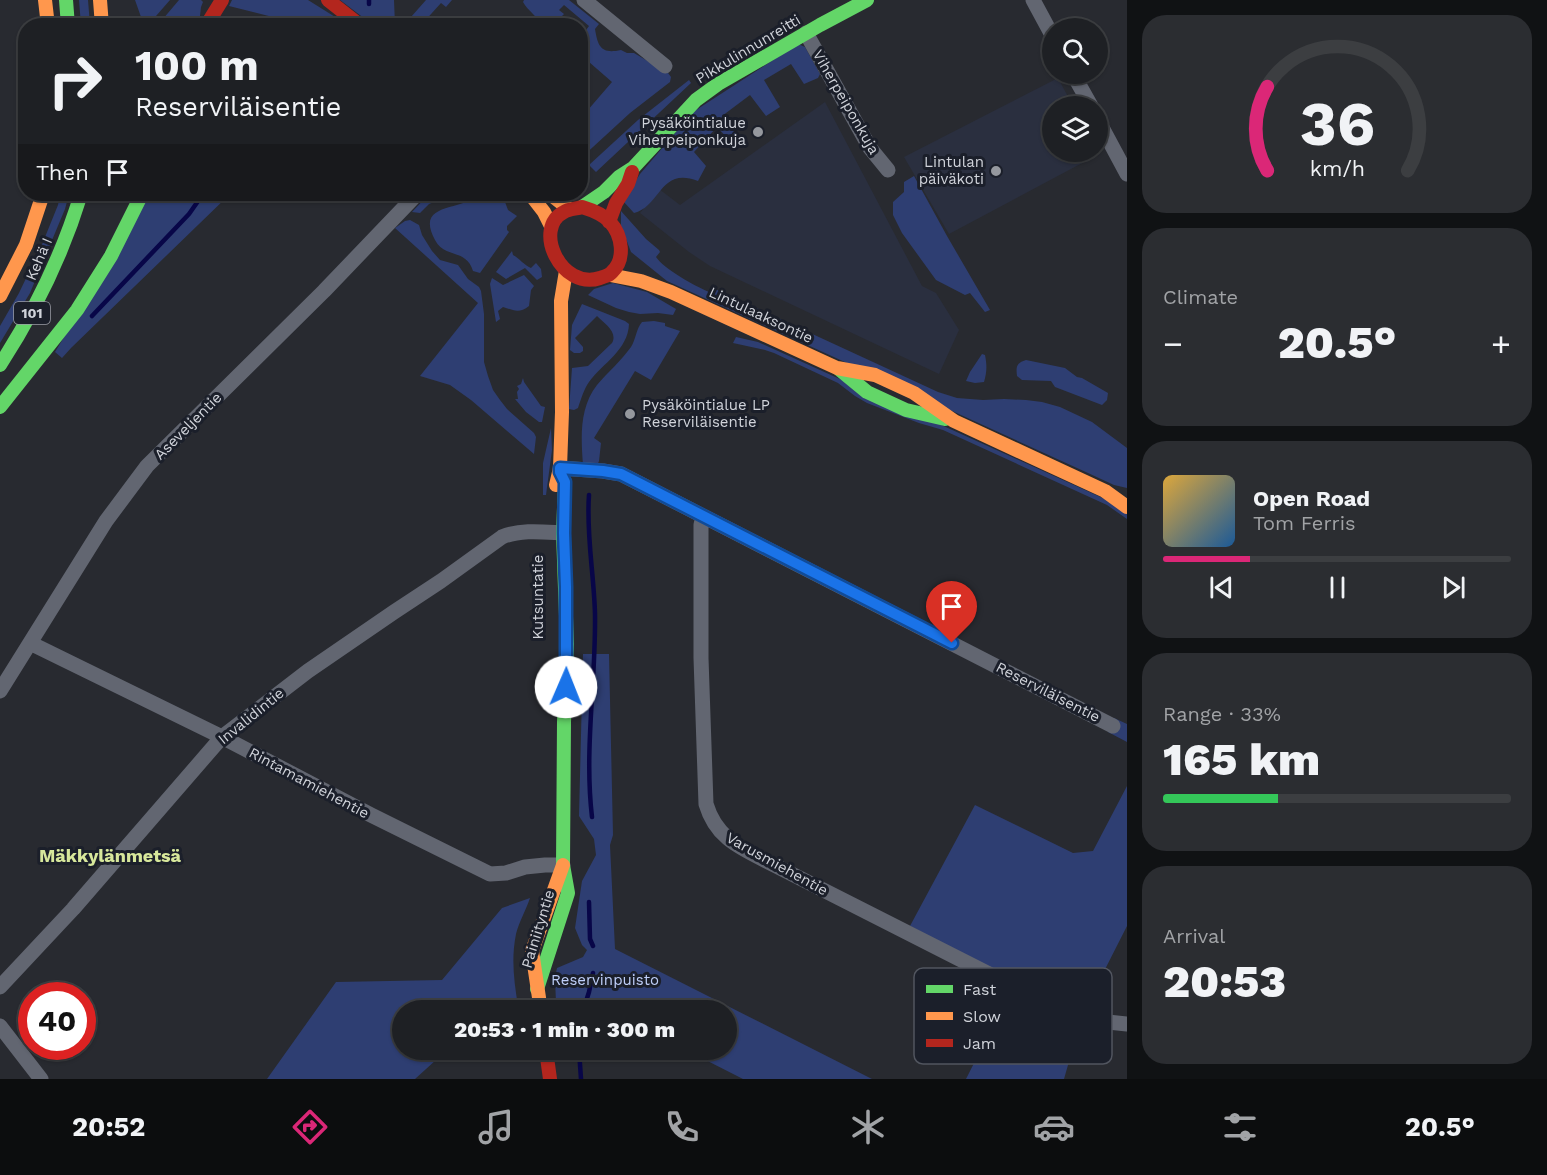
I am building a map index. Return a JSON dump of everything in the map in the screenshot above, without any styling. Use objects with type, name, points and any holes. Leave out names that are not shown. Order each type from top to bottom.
[{"type":"main road","points":[[45,0],[47,18]]},
{"type":"main road","points":[[66,0],[67,18]]},
{"type":"main road","points":[[100,0],[101,18]]},
{"type":"main road","points":[[210,18],[222,0]]},
{"type":"main road","points":[[328,0],[351,18]]},
{"type":"main road","name":"Pikkulinnunreitti","points":[[588,201],[603,192],[633,168],[696,100],[718,84],[867,0]]},
{"type":"main road","name":"Pikkulinnunreitti","points":[[609,222],[616,203],[628,184],[633,168]]},
{"type":"main road","name":"Kehä I","points":[[0,296],[26,245],[41,201]]},
{"type":"main road","name":"Kehä I","points":[[0,365],[36,308],[59,258],[79,201]]},
{"type":"main road","name":"101","points":[[0,407],[77,310],[111,256],[138,201]]},
{"type":"main road","points":[[535,201],[551,226],[551,249],[566,271],[587,284],[610,274],[618,265],[622,251],[619,237],[609,222],[597,213],[575,208],[562,201]]},
{"type":"main road","name":"Pikkulinnunreitti","points":[[575,208],[587,201]]},
{"type":"main road","points":[[551,226],[559,215],[575,208]]},
{"type":"main road","name":"Lintulaaksontie","points":[[622,251],[626,257],[671,292]]},
{"type":"main road","name":"Kutsuntatie","points":[[563,865],[564,722],[555,673],[555,658],[559,532],[557,481],[560,470],[561,301],[566,271]]},
{"type":"main road","name":"Lintulaaksontie","points":[[610,274],[671,292],[837,368],[875,375],[914,393],[954,421],[1106,490],[1127,494]]},
{"type":"main road","name":"Kutsuntatie","points":[[562,330],[575,302]]},
{"type":"main road","name":"Lintulaaksontie","points":[[1106,490],[1127,507]]},
{"type":"main road","name":"Painiityntie","points":[[538,1000],[537,989],[568,893],[563,865]]},
{"type":"main road","points":[[547,1060],[550,1079]]},
{"type":"street","points":[[584,0],[664,66]]},
{"type":"street","points":[[1033,0],[1043,18]]},
{"type":"street","name":"Viherpeiponkuja","points":[[806,33],[870,148],[888,170]]},
{"type":"street","points":[[1108,131],[1120,145],[1127,174]]},
{"type":"street","name":"Aseveljentie","points":[[0,691],[106,521],[147,466],[324,291],[410,201]]},
{"type":"street","name":"Reserviläisentie","points":[[560,470],[603,471],[621,474],[1113,726]]},
{"type":"street","name":"Varusmiehentie","points":[[703,516],[700,525],[700,592],[706,804],[713,822],[726,838],[737,845],[977,968]]},
{"type":"street","name":"Invalidintie","points":[[0,987],[73,909],[222,737],[308,671],[502,537],[536,531],[559,532]]},
{"type":"street","name":"Rintamamiehentie","points":[[30,643],[222,737],[490,874],[506,873],[525,867],[563,865]]},
{"type":"street","name":"Varusmiehentie","points":[[1112,1022],[1127,1024]]},
{"type":"street","points":[[0,1026],[41,1079]]},
{"type":"shaded area","points":[[1046,84],[1061,84],[1068,96],[1042,96],[1042,162],[1084,162],[949,234],[904,157]]},
{"type":"shaded area","points":[[825,102],[922,286],[936,293],[959,330],[939,374],[710,266],[640,213],[659,189],[680,205]]},
{"type":"green space","points":[[79,0],[88,0],[89,18],[80,18]]},
{"type":"green space","points":[[135,0],[170,0],[156,16],[141,17]]},
{"type":"green space","points":[[179,0],[201,0],[203,2],[200,18],[164,18]]},
{"type":"green space","points":[[232,0],[308,0],[337,18],[276,18],[229,6]]},
{"type":"green space","points":[[340,0],[394,0],[395,18],[364,18]]},
{"type":"green space","points":[[426,0],[452,0],[446,7],[441,3],[427,18],[411,17]]},
{"type":"green space","points":[[524,0],[569,0],[599,24],[595,29],[602,48],[609,51],[621,50],[634,53],[668,73],[671,77],[670,82],[630,113],[588,152],[588,110],[612,82],[588,61],[588,18],[579,18],[564,5],[559,10],[564,14],[560,18],[537,18],[523,2]]},
{"type":"green space","points":[[798,44],[805,47],[820,74],[818,78],[804,84],[791,64],[764,80],[780,107],[766,116],[750,95],[722,116],[738,137],[731,142],[717,127],[694,152],[706,166],[698,181],[685,178],[668,183],[650,203],[634,213],[623,201],[640,174],[693,112]]},
{"type":"green space","points":[[689,80],[691,83],[596,172],[589,165],[638,120]]},
{"type":"green space","points":[[914,176],[990,310],[985,312],[970,293],[965,295],[936,280],[902,233],[893,215],[893,202],[904,192],[904,182]]},
{"type":"green space","points":[[59,201],[67,201],[30,293],[0,343],[0,326],[19,293]]},
{"type":"green space","points":[[146,201],[223,201],[62,358],[55,352]]},
{"type":"green space","points":[[422,201],[437,201],[429,204],[420,213],[412,212]]},
{"type":"green space","points":[[505,201],[508,210],[517,216],[507,226],[509,232],[480,273],[473,271],[466,259],[439,246],[430,228],[431,219],[435,213],[462,203]]},
{"type":"green space","points":[[621,211],[659,250],[656,257],[660,262],[680,277],[709,292],[713,288],[938,392],[957,398],[1042,402],[1060,407],[1092,422],[1127,448],[1127,488],[1114,485],[667,281],[631,252],[621,226]]},
{"type":"green space","points":[[410,220],[419,225],[422,235],[440,260],[458,265],[468,279],[479,287],[484,314],[484,362],[488,376],[493,390],[507,409],[534,433],[536,437],[534,454],[450,385],[420,376],[478,303],[395,228]]},
{"type":"green space","points":[[512,251],[513,255],[531,268],[536,263],[541,269],[542,277],[537,280],[525,268],[506,279],[496,272]]},
{"type":"green space","points":[[524,275],[534,286],[531,290],[529,306],[519,311],[503,307],[498,311],[500,319],[496,322],[490,284],[492,278],[503,285]]},
{"type":"green space","points":[[613,283],[647,292],[676,309],[673,315],[640,314],[616,308],[588,295],[594,289]]},
{"type":"green space","points":[[582,304],[629,324],[628,333],[620,349],[589,382],[578,408],[574,410],[569,409],[572,368],[588,366],[612,343],[613,339],[610,328],[597,316],[575,338],[583,347],[583,351],[574,353],[570,350],[572,325]]},
{"type":"green space","points":[[642,322],[665,323],[665,326],[680,331],[651,380],[635,371],[594,438],[601,443],[597,466],[583,465],[582,424],[591,394],[631,347]]},
{"type":"green space","points":[[736,337],[758,342],[1107,500],[1127,514],[1127,519],[1107,505],[943,430],[867,403],[838,383],[774,353],[733,343]]},
{"type":"green space","points":[[982,354],[985,355],[986,365],[984,382],[966,381],[970,372]]},
{"type":"green space","points":[[1026,360],[1065,368],[1108,393],[1107,400],[1102,405],[1055,387],[1051,381],[1022,380],[1017,376],[1017,368],[1020,362]]},
{"type":"green space","points":[[523,378],[541,406],[545,407],[542,422],[526,412],[515,399],[518,399],[517,386],[521,384]]},
{"type":"green space","points":[[551,428],[552,450],[546,495],[543,495],[543,463]]},
{"type":"green space","name":"Reservinpuisto","points":[[583,654],[609,654],[613,835],[610,845],[615,949],[716,1000],[556,1000],[557,968],[583,957],[587,950],[582,945],[575,928],[582,881],[596,855],[594,839],[579,816]]},
{"type":"green space","points":[[1114,718],[1127,724],[1127,742],[1108,732]]},
{"type":"green space","points":[[1127,786],[1127,926],[1106,968],[989,968],[910,926],[975,805],[1073,853],[1093,851]]},
{"type":"green space","points":[[530,898],[514,943],[517,1000],[392,1000],[392,1060],[436,1060],[415,1079],[267,1079],[336,982],[442,980],[502,908]]},
{"type":"green space","name":"Reservinpuisto","points":[[737,1011],[872,1079],[743,1079],[706,1060],[737,1060]]},
{"type":"green space","points":[[974,1064],[1068,1064],[1064,1079],[966,1079]]},
{"type":"waterway","points":[[92,316],[189,214],[198,201]]},
{"type":"waterway","points":[[589,495],[595,614],[589,767],[592,817]]},
{"type":"waterway","points":[[589,902],[590,939],[593,946]]},
{"type":"waterway","points":[[586,1000],[593,973]]},
{"type":"waterway","points":[[580,1060],[581,1079]]},
{"type":"traffic: fast","points":[[66,0],[67,18]]},
{"type":"traffic: fast","points":[[582,207],[633,168],[696,100],[718,84],[867,0]]},
{"type":"traffic: fast","points":[[0,365],[25,324],[46,282],[79,201]]},
{"type":"traffic: fast","points":[[0,407],[77,310],[111,256],[138,201]]},
{"type":"traffic: fast","points":[[839,369],[867,392],[906,410],[945,419]]},
{"type":"traffic: fast","points":[[537,989],[568,893],[563,865],[567,644],[563,533],[565,482],[560,473]]},
{"type":"traffic: slow","points":[[45,0],[47,18]]},
{"type":"traffic: slow","points":[[100,0],[101,18]]},
{"type":"traffic: slow","points":[[0,296],[26,245],[41,201]]},
{"type":"traffic: slow","points":[[535,201],[551,226]]},
{"type":"traffic: slow","points":[[559,201],[569,209]]},
{"type":"traffic: slow","points":[[556,485],[560,468],[562,412],[561,301],[566,271]]},
{"type":"traffic: slow","points":[[610,275],[641,281],[671,292],[837,368],[875,375],[914,393],[954,421],[1105,491],[1127,507]]},
{"type":"traffic: slow","points":[[539,1000],[532,951],[563,865]]},
{"type":"traffic: jam","points":[[211,18],[222,0]]},
{"type":"traffic: jam","points":[[328,0],[351,18]]},
{"type":"traffic: jam","points":[[609,222],[632,172]]},
{"type":"traffic: jam","points":[[582,207],[607,219],[620,240],[621,254],[616,267],[610,274],[600,278],[586,280],[573,275],[555,256],[551,243],[551,231],[555,220],[566,211],[582,207]]},
{"type":"traffic: jam","points":[[547,1060],[550,1079]]},
{"type":"place","name":"Pysäköintialue Viherpeiponkuja","points":[[758,132]]},
{"type":"place","name":"Lintulan päiväkoti","points":[[996,171]]},
{"type":"place","name":"Pysäköintialue LP Reserviläisentie","points":[[630,414]]},
{"type":"district","name":"Mäkkylänmetsä","points":[[110,856]]},
{"type":"route","points":[[566,687],[565,482],[560,468],[621,474],[952,643]]}]
